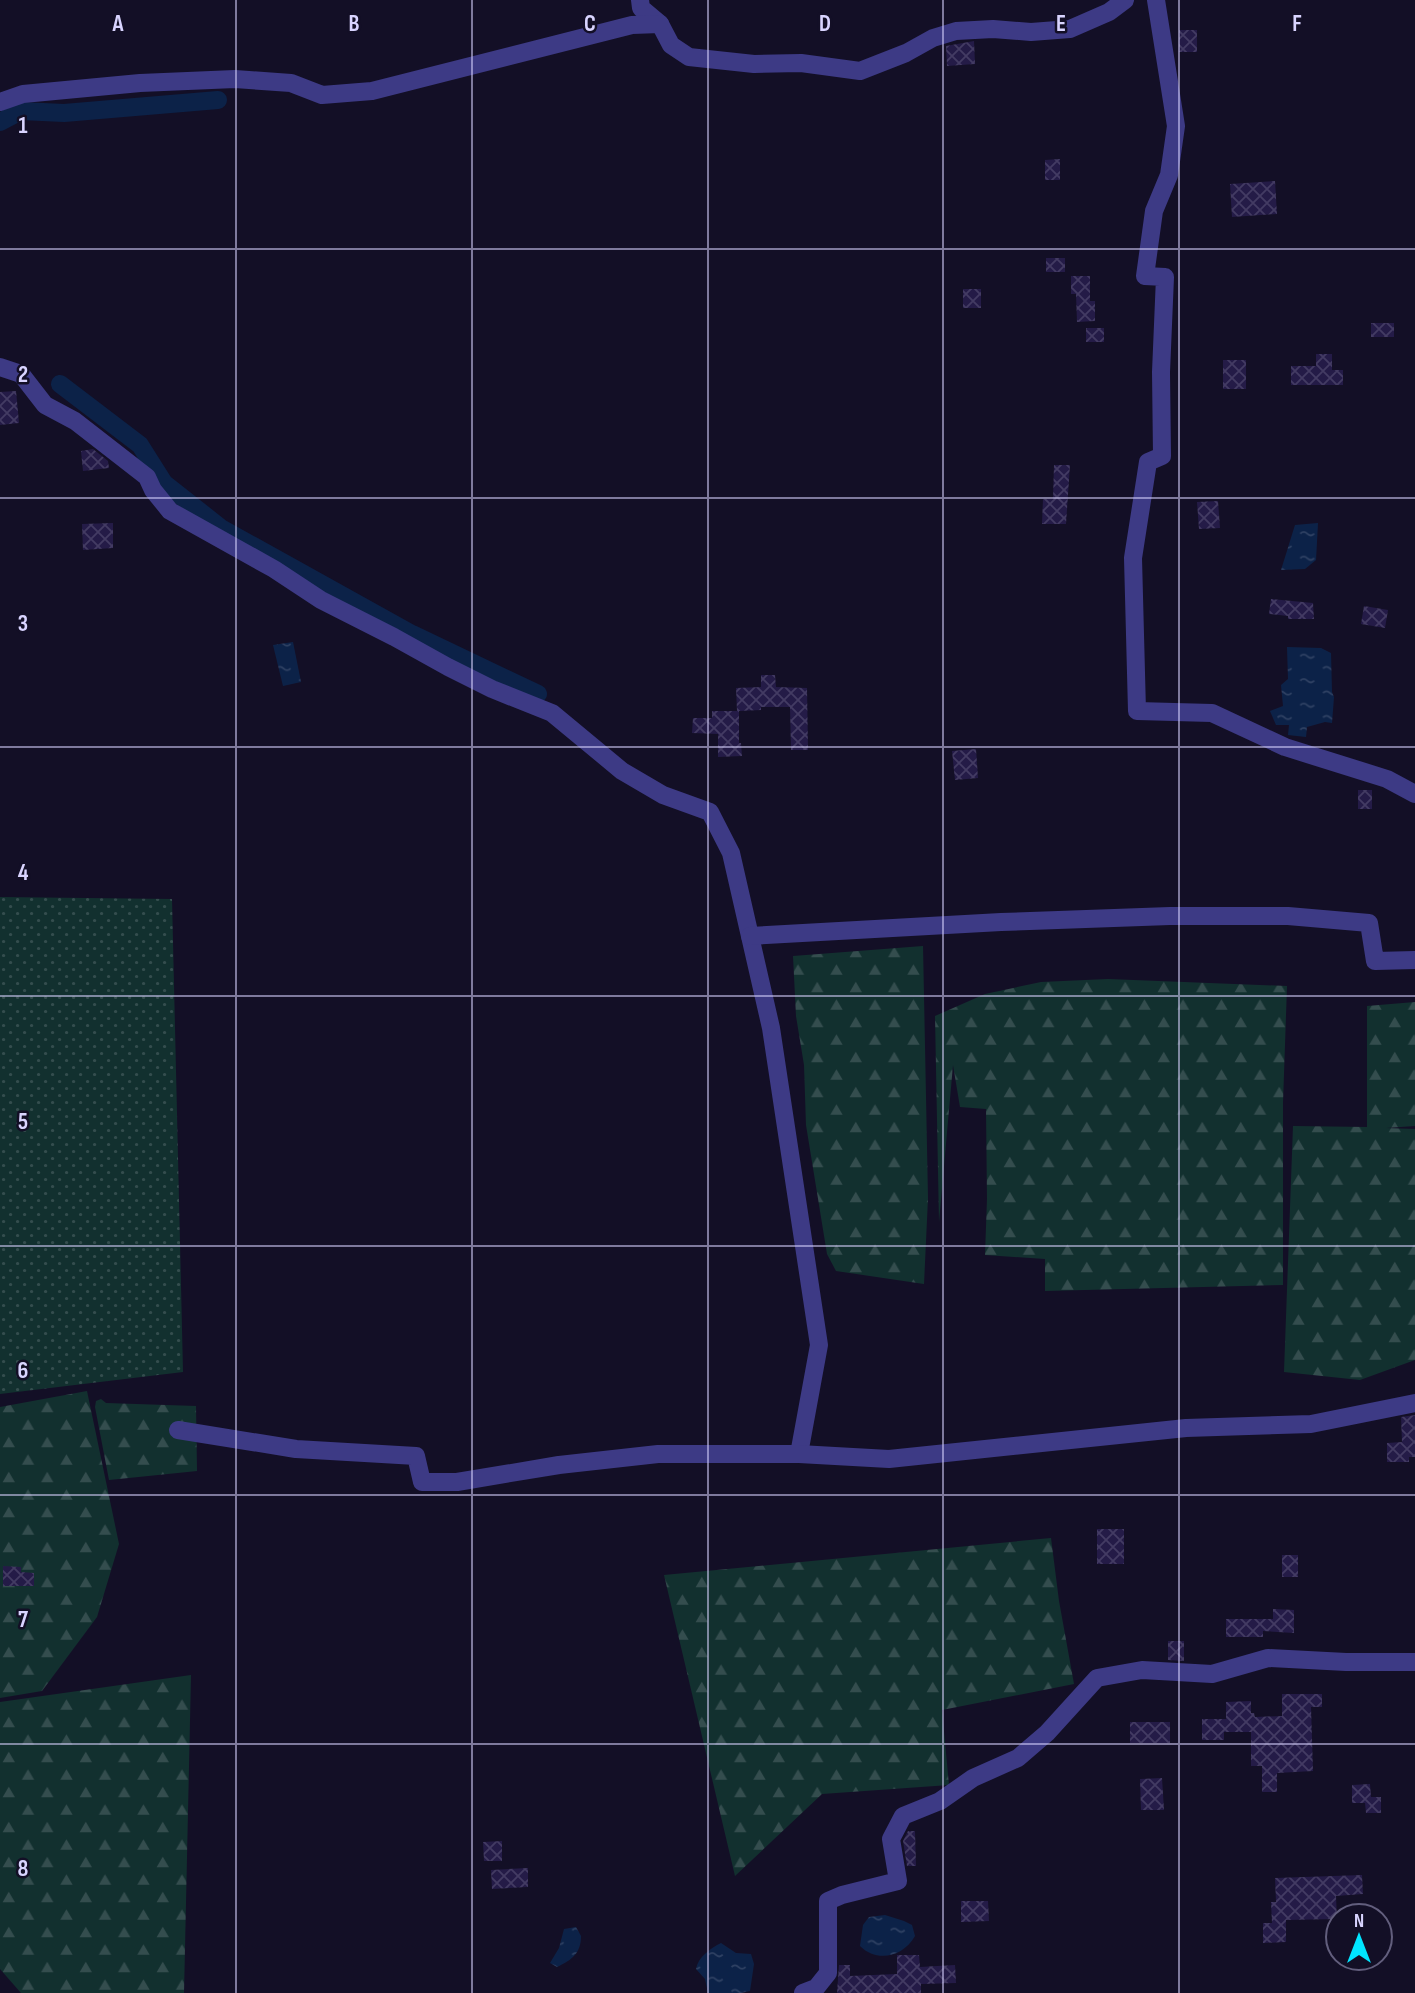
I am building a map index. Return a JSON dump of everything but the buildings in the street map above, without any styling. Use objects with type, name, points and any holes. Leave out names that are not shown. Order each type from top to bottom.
[{"type":"street","points":[[640,0],[641,8],[660,24],[671,45],[689,57],[754,64],[801,63],[860,71],[906,53],[933,38],[956,31],[993,29],[1031,32],[1070,29],[1110,12],[1121,1]]},
{"type":"street","points":[[1156,0],[1176,126],[1169,175],[1154,211],[1145,276],[1165,277],[1161,372],[1162,456],[1148,462],[1133,558],[1137,711],[1212,713],[1286,747],[1387,779],[1415,794]]},
{"type":"street","points":[[0,102],[23,94],[196,80],[235,79],[292,83],[322,95],[372,91],[632,25],[660,24]]},
{"type":"street","points":[[0,368],[21,374],[45,405],[75,421],[148,477],[153,490],[170,512],[274,569],[321,600],[448,667],[552,713],[622,771],[663,795],[710,812],[731,853],[771,1028],[819,1345],[799,1454]]},
{"type":"street","points":[[750,936],[1014,921],[1170,916],[1287,916],[1368,923],[1375,961],[1415,960]]},
{"type":"street","points":[[178,1430],[296,1449],[416,1456],[422,1482],[457,1482],[559,1465],[658,1454],[799,1454],[889,1459],[1186,1428],[1311,1424],[1415,1403]]},
{"type":"street","points":[[803,1993],[816,1988],[828,1973],[828,1901],[898,1881],[891,1839],[903,1816],[940,1801],[973,1778],[1018,1758],[1047,1732],[1097,1678],[1143,1670],[1212,1674],[1268,1658],[1415,1662]]},
{"type":"green space","points":[[0,897],[172,899],[183,1372],[0,1394]]},
{"type":"green space","points":[[923,946],[928,1198],[924,1284],[836,1271],[827,1254],[806,1125],[804,1065],[796,1016],[793,956]]},
{"type":"green space","points":[[1108,979],[1287,986],[1283,1103],[1283,1285],[1045,1291],[1045,1259],[985,1255],[986,1109],[960,1107],[953,1065],[939,1222],[935,1016],[985,994],[1041,982]]},
{"type":"green space","points":[[1415,1002],[1415,1126],[1386,1128],[1415,1129],[1415,1360],[1360,1380],[1284,1372],[1293,1126],[1367,1127],[1367,1006]]},
{"type":"green space","points":[[87,1391],[119,1544],[97,1617],[42,1691],[0,1698],[0,1407]]},
{"type":"green space","points":[[101,1399],[106,1403],[196,1406],[197,1471],[109,1480],[95,1407],[96,1401]]},
{"type":"green space","points":[[1051,1538],[1074,1684],[942,1710],[949,1785],[822,1794],[735,1876],[664,1575]]},
{"type":"green space","points":[[191,1675],[184,1993],[21,1993],[0,1969],[0,1702]]},
{"type":"water","points":[[1318,523],[1316,560],[1305,569],[1281,570],[1295,525]]},
{"type":"water","points":[[293,642],[301,682],[283,686],[273,645]]},
{"type":"water","points":[[1287,647],[1321,648],[1331,653],[1334,697],[1332,723],[1307,727],[1306,737],[1288,735],[1289,725],[1276,725],[1270,711],[1283,706],[1281,685],[1288,679]]},
{"type":"water","points":[[885,1915],[912,1925],[915,1936],[897,1953],[874,1955],[860,1946],[863,1925],[869,1917]]},
{"type":"water","points":[[576,1927],[581,1936],[575,1955],[557,1967],[550,1963],[559,1948],[564,1929]]},
{"type":"water","points":[[721,1943],[736,1953],[751,1954],[754,1964],[750,1991],[708,1993],[705,1979],[696,1969],[697,1965],[709,1950]]},
{"type":"waterway","points":[[0,122],[21,111],[64,113],[218,100]]},
{"type":"waterway","points":[[60,384],[140,445],[164,483],[221,528],[412,634],[538,694]]}]
